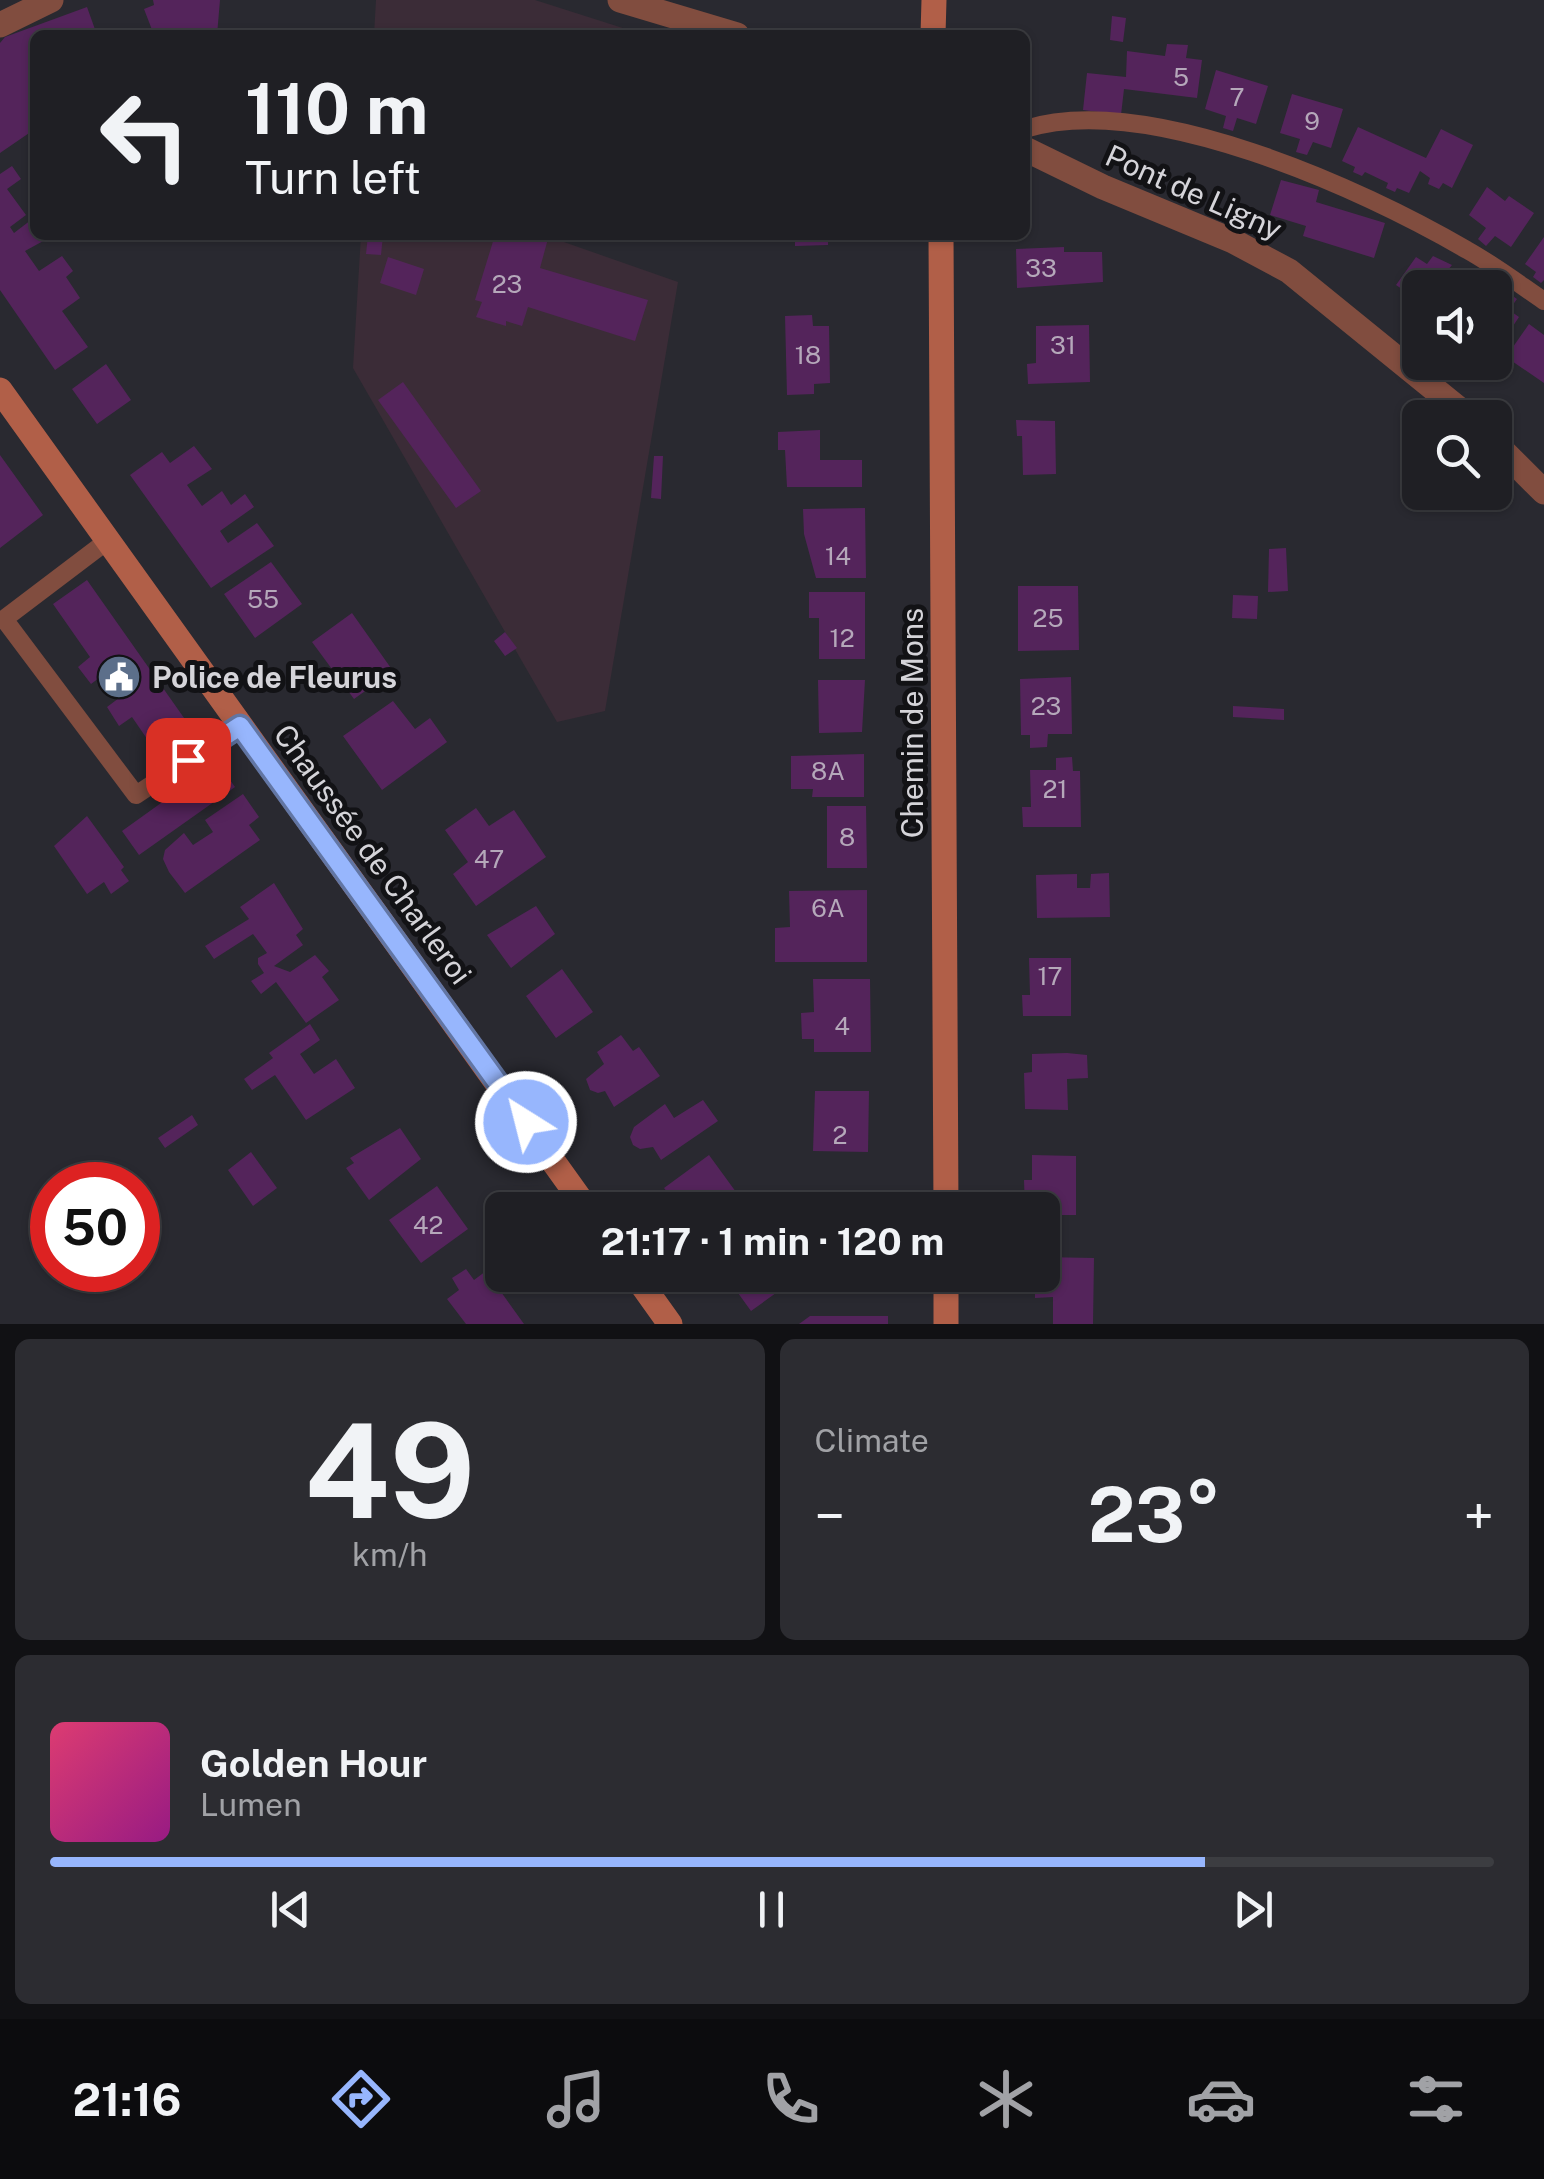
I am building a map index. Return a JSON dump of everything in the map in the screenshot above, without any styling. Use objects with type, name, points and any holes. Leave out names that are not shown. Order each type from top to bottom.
[{"type":"main road","points":[[933,30],[934,0]]},
{"type":"main road","name":"Chemin de Mons","points":[[941,240],[946,1192]]},
{"type":"main road","name":"Chaussée de Charleroi","points":[[0,390],[575,1192]]},
{"type":"main road","points":[[646,1292],[670,1324]]},
{"type":"main road","points":[[946,1292],[946,1324]]},
{"type":"street","points":[[0,24],[51,0]]},
{"type":"street","points":[[620,0],[720,30]]},
{"type":"street","name":"Pont de Ligny","points":[[1030,152],[1103,188],[1233,241],[1289,271],[1448,400]]},
{"type":"street","points":[[1512,460],[1544,492]]},
{"type":"lane","points":[[1030,127],[1052,120],[1157,125],[1249,150],[1388,209],[1468,250],[1544,301]]},
{"type":"lane","points":[[107,541],[4,619],[136,795],[240,726]]},
{"type":"shaded area","points":[[376,0],[535,0],[629,30],[374,30]]},
{"type":"shaded area","points":[[361,240],[561,240],[678,282],[605,711],[557,722],[353,368]]},
{"type":"building","points":[[153,0],[220,0],[217,30],[152,30],[144,9],[154,5]]},
{"type":"building","points":[[87,7],[95,30],[30,30],[30,132],[0,153],[0,43],[5,37]]},
{"type":"building","points":[[1112,16],[1126,18],[1123,42],[1110,40]]},
{"type":"building","points":[[1167,44],[1188,45],[1186,58],[1202,60],[1197,98],[1124,89],[1121,115],[1083,110],[1087,73],[1126,77],[1127,51],[1165,56]]},
{"type":"building","points":[[1216,70],[1268,86],[1256,124],[1237,118],[1233,131],[1223,128],[1226,116],[1205,109]]},
{"type":"building","points":[[1292,94],[1343,109],[1331,148],[1313,142],[1307,155],[1296,152],[1300,139],[1280,133]]},
{"type":"building","points":[[1358,127],[1426,158],[1441,129],[1473,145],[1452,188],[1443,183],[1439,189],[1428,184],[1430,178],[1420,171],[1409,193],[1397,188],[1395,192],[1386,188],[1388,183],[1365,172],[1362,176],[1353,172],[1355,167],[1342,161]]},
{"type":"building","points":[[12,166],[21,179],[7,189],[26,215],[10,227],[14,233],[30,221],[30,240],[45,240],[25,251],[39,271],[62,256],[73,271],[66,277],[80,298],[62,311],[88,347],[55,370],[0,290],[0,174]]},
{"type":"building","points":[[1281,180],[1319,190],[1316,202],[1385,223],[1374,258],[1303,236],[1306,226],[1270,215]]},
{"type":"building","points":[[1487,187],[1505,201],[1509,196],[1534,213],[1511,247],[1495,236],[1486,246],[1478,239],[1486,228],[1469,215]]},
{"type":"building","points":[[1544,237],[1541,283],[1533,277],[1536,272],[1525,264]]},
{"type":"building","points":[[367,240],[382,240],[381,255],[366,254]]},
{"type":"building","points":[[493,240],[548,240],[540,268],[648,300],[635,341],[528,307],[522,326],[506,321],[506,326],[476,317],[482,302],[475,300]]},
{"type":"building","points":[[795,240],[828,240],[828,245],[795,246]]},
{"type":"building","points":[[1064,247],[1064,252],[1102,252],[1103,282],[1017,288],[1016,249]]},
{"type":"building","points":[[1433,256],[1452,265],[1448,270],[1407,270],[1416,257],[1427,264]]},
{"type":"building","points":[[388,257],[424,269],[416,295],[380,283]]},
{"type":"building","points":[[812,315],[813,326],[829,326],[830,383],[814,384],[814,394],[787,395],[785,316]]},
{"type":"building","points":[[1529,324],[1544,335],[1544,383],[1512,361],[1512,348]]},
{"type":"building","points":[[1089,325],[1090,382],[1028,384],[1027,364],[1036,363],[1036,326]]},
{"type":"building","points":[[106,364],[131,400],[97,424],[72,389]]},
{"type":"building","points":[[403,382],[481,491],[456,508],[378,400]]},
{"type":"building","points":[[1016,420],[1055,421],[1056,474],[1023,475],[1022,436],[1017,436]]},
{"type":"building","points":[[820,430],[820,460],[862,460],[862,487],[787,487],[785,450],[778,450],[778,432]]},
{"type":"building","points":[[194,446],[212,469],[187,485],[202,506],[222,491],[231,505],[245,494],[254,507],[220,531],[228,543],[257,523],[274,546],[211,588],[130,475],[162,452],[170,463]]},
{"type":"building","points":[[0,455],[43,515],[0,548]]},
{"type":"building","points":[[654,456],[663,456],[661,499],[651,498]]},
{"type":"building","points":[[865,508],[866,578],[816,578],[804,534],[803,509]]},
{"type":"building","points":[[1286,548],[1288,591],[1268,592],[1269,549]]},
{"type":"building","points":[[271,562],[302,604],[255,638],[224,594]]},
{"type":"building","points":[[87,580],[189,725],[154,749],[132,717],[119,726],[107,707],[119,698],[103,675],[91,684],[78,667],[90,657],[53,604]]},
{"type":"building","points":[[1018,586],[1078,586],[1079,650],[1018,651]]},
{"type":"building","points":[[809,592],[865,592],[865,659],[819,659],[819,618],[809,618]]},
{"type":"building","points":[[1233,595],[1258,596],[1257,619],[1232,618]]},
{"type":"building","points":[[352,613],[393,671],[354,699],[312,642]]},
{"type":"building","points":[[505,632],[517,648],[505,656],[494,641]]},
{"type":"building","points":[[1071,677],[1072,734],[1048,734],[1047,747],[1030,748],[1030,735],[1021,735],[1020,679]]},
{"type":"building","points":[[818,680],[865,680],[862,732],[819,733]]},
{"type":"building","points":[[393,701],[415,729],[430,718],[447,742],[382,790],[343,736]]},
{"type":"building","points":[[1233,706],[1284,709],[1284,720],[1233,717]]},
{"type":"building","points":[[864,754],[864,797],[812,797],[813,789],[791,789],[791,756]]},
{"type":"building","points":[[1072,757],[1073,771],[1080,771],[1081,827],[1023,827],[1022,807],[1031,807],[1030,770],[1056,770],[1056,758]]},
{"type":"building","points":[[218,763],[235,787],[139,855],[122,831],[175,793],[172,790],[184,781],[187,785]]},
{"type":"building","points":[[243,794],[259,817],[249,825],[260,840],[185,893],[169,872],[163,859],[165,850],[184,833],[193,845],[213,832],[205,820]]},
{"type":"building","points":[[827,806],[866,806],[867,868],[827,868]]},
{"type":"building","points":[[476,808],[489,826],[514,810],[546,857],[476,906],[453,874],[468,862],[445,830]]},
{"type":"building","points":[[87,816],[124,867],[121,870],[129,881],[111,894],[104,882],[87,894],[54,846]]},
{"type":"building","points":[[1109,873],[1110,917],[1037,918],[1036,875],[1077,874],[1077,888],[1090,888],[1091,874]]},
{"type":"building","points":[[274,883],[303,929],[296,935],[303,945],[274,966],[290,972],[315,955],[329,971],[322,977],[339,1000],[306,1023],[276,982],[261,994],[251,981],[264,973],[258,958],[267,953],[253,934],[214,959],[205,946],[249,919],[240,907]]},
{"type":"building","points":[[867,890],[867,962],[775,962],[775,928],[790,927],[789,891]]},
{"type":"building","points":[[536,906],[555,934],[511,968],[487,935]]},
{"type":"building","points":[[1029,958],[1071,958],[1071,1016],[1023,1016],[1022,995],[1030,995]]},
{"type":"building","points":[[562,969],[593,1012],[556,1038],[526,996]]},
{"type":"building","points":[[813,979],[870,979],[871,1052],[814,1052],[814,1039],[802,1039],[801,1013],[814,1012]]},
{"type":"building","points":[[310,1024],[320,1040],[300,1054],[314,1074],[336,1059],[355,1088],[306,1120],[275,1075],[252,1090],[244,1079],[273,1058],[269,1053]]},
{"type":"building","points":[[621,1035],[633,1051],[639,1047],[660,1076],[614,1107],[605,1091],[590,1090],[586,1079],[604,1064],[597,1052]]},
{"type":"building","points":[[1032,1054],[1087,1055],[1088,1078],[1067,1079],[1068,1110],[1025,1109],[1024,1073],[1032,1072]]},
{"type":"building","points":[[815,1091],[869,1091],[868,1152],[813,1151]]},
{"type":"building","points":[[703,1100],[718,1121],[661,1160],[653,1147],[640,1149],[633,1145],[630,1137],[634,1127],[665,1104],[674,1118]]},
{"type":"building","points":[[192,1115],[198,1125],[165,1148],[158,1138]]},
{"type":"building","points":[[400,1128],[421,1159],[369,1200],[346,1168],[354,1163],[350,1158]]},
{"type":"building","points":[[251,1152],[277,1188],[253,1206],[228,1170]]},
{"type":"building","points":[[709,1155],[736,1192],[667,1192],[664,1188]]},
{"type":"building","points":[[1032,1155],[1076,1156],[1076,1215],[1060,1215],[1060,1192],[1024,1192],[1024,1180],[1032,1180]]},
{"type":"building","points":[[437,1186],[468,1229],[421,1263],[389,1220]]},
{"type":"building","points":[[1060,1257],[1094,1258],[1093,1324],[1053,1324],[1053,1297],[1035,1298],[1035,1292],[1060,1292]]},
{"type":"building","points":[[466,1269],[474,1280],[485,1272],[485,1292],[501,1292],[524,1324],[466,1324],[447,1299],[459,1290],[452,1278]]},
{"type":"building","points":[[737,1292],[777,1292],[751,1311]]},
{"type":"building","points":[[810,1316],[888,1316],[888,1324],[799,1324]]},
{"type":"place","name":"Police de Fleurus","points":[[119,677]]},
{"type":"route","points":[[188,760],[240,726],[526,1122]]}]
